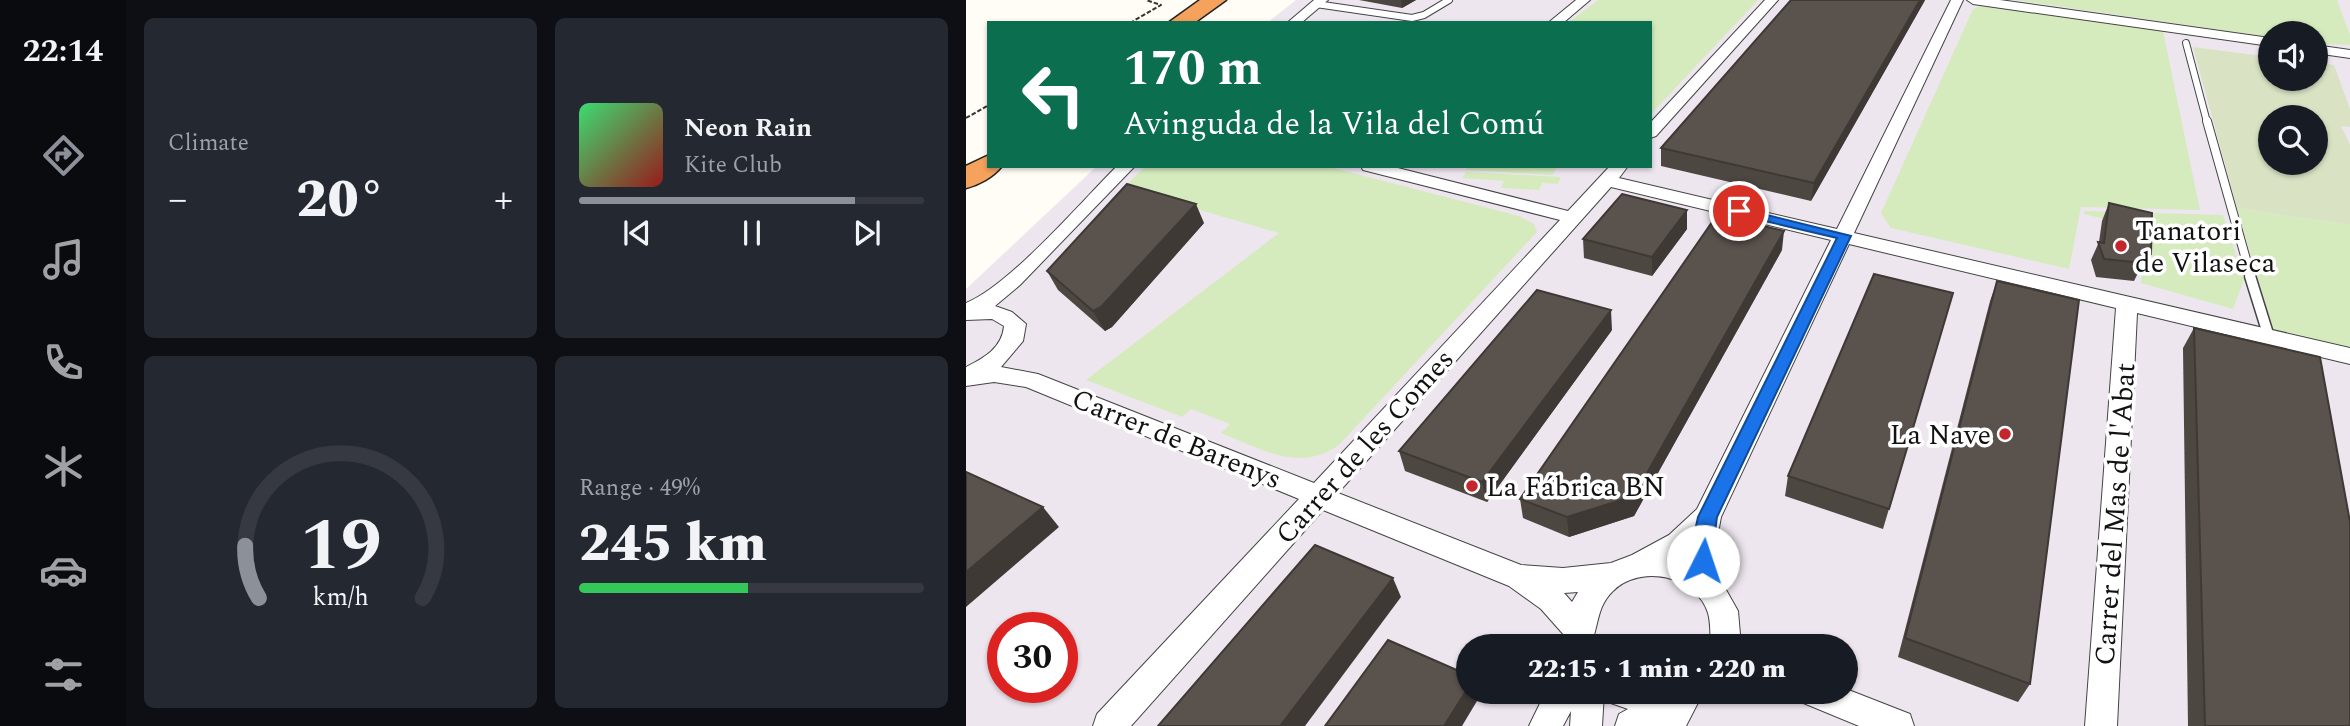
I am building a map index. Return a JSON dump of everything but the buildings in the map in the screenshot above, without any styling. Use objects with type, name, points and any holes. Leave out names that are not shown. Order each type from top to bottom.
[{"type":"highway","points":[[1182,21],[1215,0]]},
{"type":"highway","points":[[1205,21],[1237,0]]},
{"type":"highway","points":[[966,160],[987,146]]},
{"type":"highway","points":[[966,179],[987,165]]},
{"type":"street","points":[[1557,21],[1584,0]]},
{"type":"street","points":[[1652,131],[1772,0]]},
{"type":"street","points":[[1727,634],[1728,626],[1701,549],[1707,517],[1957,0]]},
{"type":"street","points":[[1973,0],[2258,40]]},
{"type":"street","points":[[1295,21],[1319,2]]},
{"type":"street","points":[[2328,51],[2350,54]]},
{"type":"street","points":[[966,313],[986,303],[1013,281],[1125,168]]},
{"type":"street","points":[[1377,168],[1573,218]]},
{"type":"street","name":"Carrer de les Comes","points":[[1109,726],[1618,168]]},
{"type":"street","points":[[1608,181],[2350,356]]},
{"type":"street","points":[[966,377],[997,359],[1009,348],[1016,335],[1015,324],[1008,316],[1003,303],[1013,281]]},
{"type":"street","name":"Carrer del Mas de l'Abat","points":[[2101,726],[2127,303]]},
{"type":"street","points":[[966,313],[994,312],[1008,316]]},
{"type":"street","points":[[1009,348],[1012,364],[1030,380]]},
{"type":"street","name":"Carrer de Barenys","points":[[966,377],[994,374],[1030,380],[1519,577],[1551,600],[1574,634]]},
{"type":"street","points":[[1578,634],[1580,616],[1588,597],[1617,572],[1679,543],[1707,517]]},
{"type":"street","name":"Carrer de Barenys","points":[[1519,577],[1563,581],[1617,572],[1645,563],[1669,564],[1692,572],[1717,597]]},
{"type":"street","points":[[1717,597],[1739,634]]},
{"type":"street","points":[[1545,726],[1557,704]]},
{"type":"street","points":[[1586,726],[1587,704]]},
{"type":"street","points":[[1631,726],[1673,704]]},
{"type":"street","points":[[1844,704],[1898,726]]},
{"type":"lane","points":[[1319,2],[1412,18],[1424,15],[1449,0]]},
{"type":"lane","points":[[1352,9],[1372,9],[1384,5]]},
{"type":"lane","points":[[2186,43],[2229,205],[2269,337]]},
{"type":"path","points":[[1133,21],[1161,5],[1146,0]]},
{"type":"path","points":[[966,118],[987,106]]},
{"type":"shaded area","points":[[1296,0],[2350,0],[2350,726],[966,726],[966,289],[1095,168],[1652,168],[1652,21],[1270,21]]},
{"type":"green space","points":[[1598,0],[1758,0],[1652,113],[1652,21],[1571,21]]},
{"type":"green space","points":[[2014,0],[2337,0],[2350,35],[2350,45],[2328,44],[2328,21],[2258,21],[2258,35]]},
{"type":"green space","points":[[1981,6],[2163,31],[2200,210],[2081,207],[2069,269],[1891,228],[1881,213],[1973,9]]},
{"type":"green space","points":[[2193,47],[2258,55],[2258,91],[2328,91],[2328,64],[2334,65],[2350,109],[2350,127],[2341,126],[2350,145],[2350,225],[2237,208]]},
{"type":"green space","points":[[1143,168],[1334,168],[1519,216],[1534,224],[1537,232],[1339,445],[1324,453],[1295,458],[1265,451],[1221,433],[1230,424],[1191,409],[1182,417],[1086,380],[1279,233],[1124,188]]},
{"type":"green space","points":[[1467,168],[1556,168],[1553,175],[1466,170]]},
{"type":"green space","points":[[1466,172],[1561,177],[1558,184],[1542,183],[1539,190],[1501,188],[1504,181],[1462,178]]},
{"type":"green space","points":[[2237,208],[2350,225],[2350,350],[2273,331]]},
{"type":"green space","points":[[2084,211],[2223,215],[2244,280],[2233,309],[2141,283],[2146,229],[2084,214]]},
{"type":"place","name":"Tanatori de Vilaseca","points":[[2121,246]]},
{"type":"place","name":"La Nave","points":[[2005,434]]},
{"type":"place","name":"La Fábrica BN","points":[[1472,486]]},
{"type":"route","points":[[1703,561],[1701,549],[1707,517],[1844,236],[1739,211]]}]
